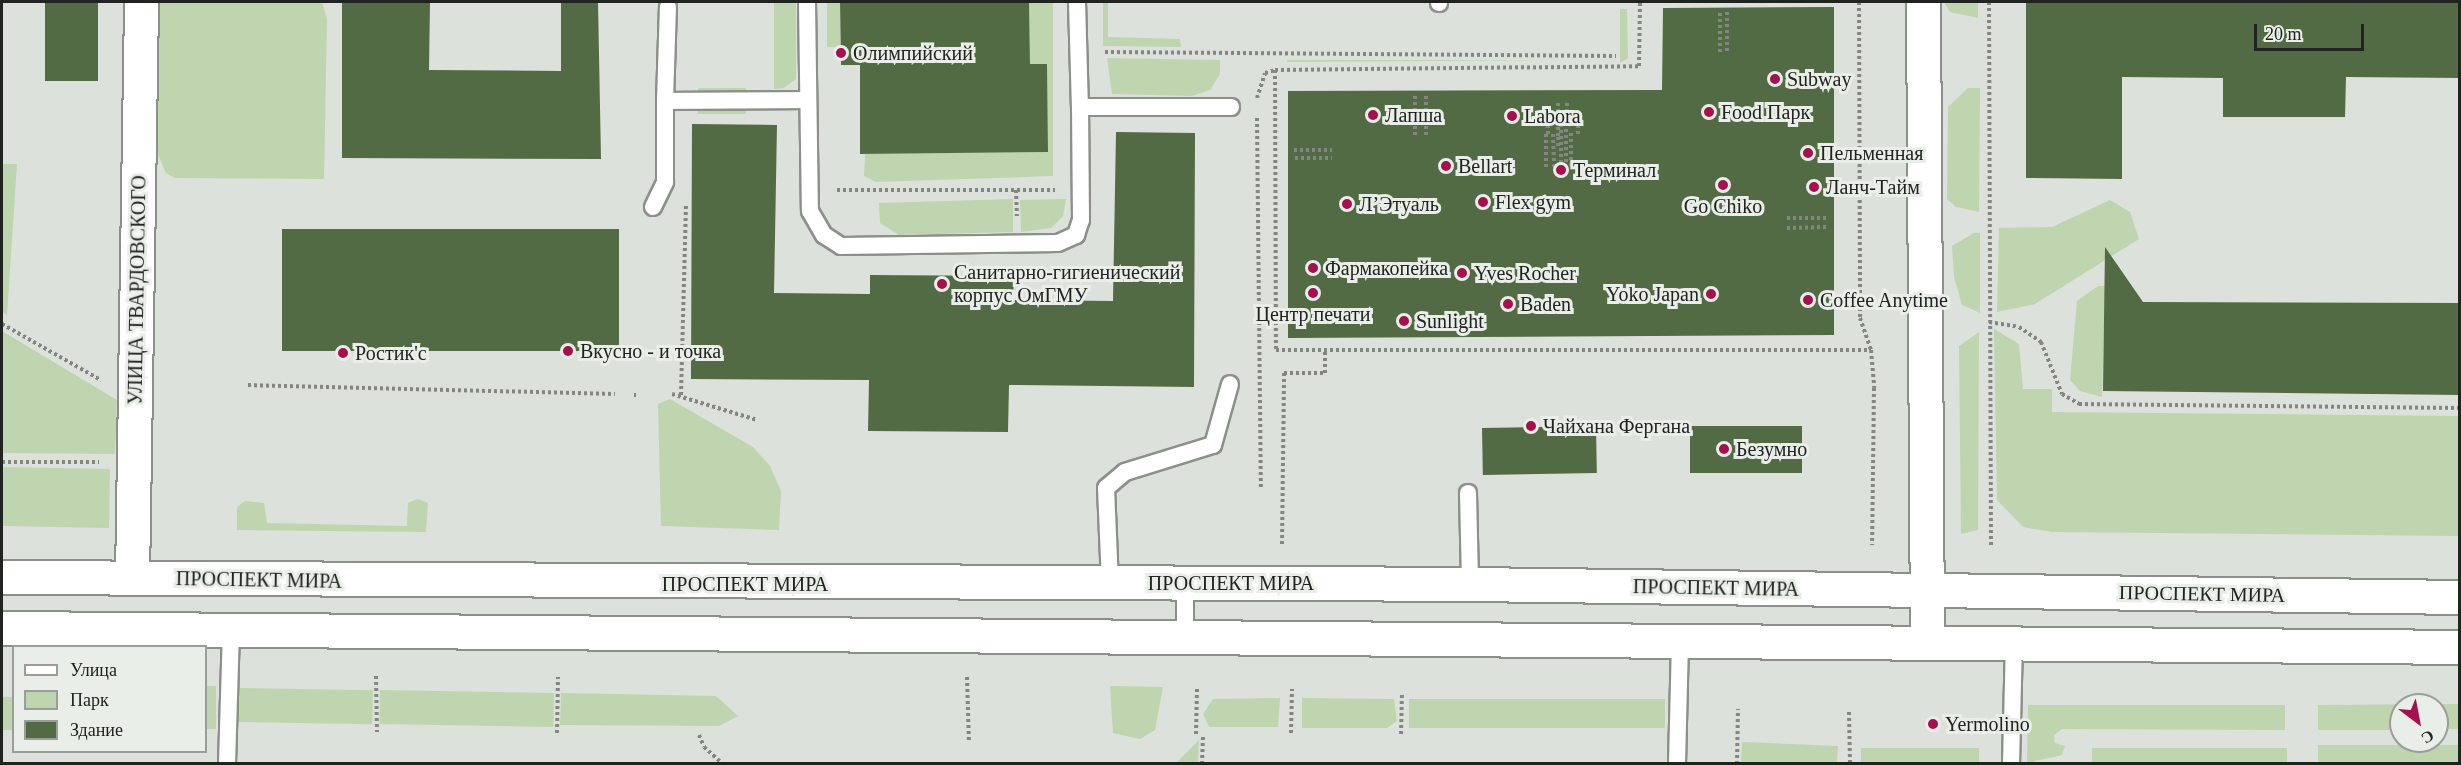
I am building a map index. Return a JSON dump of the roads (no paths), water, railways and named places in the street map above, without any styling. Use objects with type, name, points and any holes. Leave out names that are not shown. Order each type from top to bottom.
[{"type":"main road","name":"УЛИЦА ТВАРДОВСКОГО","points":[[132,578],[132,462],[141,2]]},
{"type":"main road","points":[[1923,2],[1927,641]]},
{"type":"main road","name":"ПРОСПЕКТ МИРА","points":[[2,577],[1470,584],[1925,592],[2460,597]]},
{"type":"main road","points":[[2,628],[1680,639],[2460,647]]},
{"type":"lane","points":[[807,2],[810,211],[824,235],[842,246],[1058,243],[1076,234],[1080,189],[1077,2]]},
{"type":"lane","points":[[653,207],[665,182],[668,7]]},
{"type":"lane","points":[[665,101],[807,100]]},
{"type":"lane","points":[[1080,107],[1231,107]]},
{"type":"lane","points":[[1110,583],[1107,488],[1125,472],[1213,445],[1230,384]]},
{"type":"lane","points":[[1468,493],[1470,584]]},
{"type":"lane","points":[[1185,582],[1185,637]]},
{"type":"lane","points":[[227,764],[231,631]]},
{"type":"lane","points":[[1677,764],[1680,639]]},
{"type":"lane","points":[[2011,764],[2014,642]]},
{"type":"place","name":"Олимпийский","points":[[841,53]]},
{"type":"place","name":"Subway","points":[[1775,79]]},
{"type":"place","name":"Food Парк","points":[[1709,112]]},
{"type":"place","name":"Лапша","points":[[1373,115]]},
{"type":"place","name":"Labora","points":[[1512,116]]},
{"type":"place","name":"Пельменная","points":[[1808,153]]},
{"type":"place","name":"Bellart","points":[[1446,166]]},
{"type":"place","name":"Терминал","points":[[1561,170]]},
{"type":"place","name":"Go Chiko","points":[[1723,185]]},
{"type":"place","name":"Ланч-Тайм","points":[[1814,187]]},
{"type":"place","name":"Flex gym","points":[[1483,202]]},
{"type":"place","name":"Л’Этуаль","points":[[1347,204]]},
{"type":"place","name":"Фармакопейка","points":[[1313,268]]},
{"type":"place","name":"Yves Rocher","points":[[1462,273]]},
{"type":"place","name":"Санитарно-гигиенический корпус ОмГМУ","points":[[942,284]]},
{"type":"place","name":"Центр печати","points":[[1313,293]]},
{"type":"place","name":"Yoko Japan","points":[[1711,294]]},
{"type":"place","name":"Coffee Anytime","points":[[1808,300]]},
{"type":"place","name":"Baden","points":[[1508,304]]},
{"type":"place","name":"Sunlight","points":[[1404,321]]},
{"type":"place","name":"Вкусно - и точка","points":[[568,351]]},
{"type":"place","name":"Ростик'с","points":[[343,353]]},
{"type":"place","name":"Чайхана Фергана","points":[[1531,426]]},
{"type":"place","name":"Безумно","points":[[1724,449]]},
{"type":"place","name":"Yermolino","points":[[1933,724]]}]
